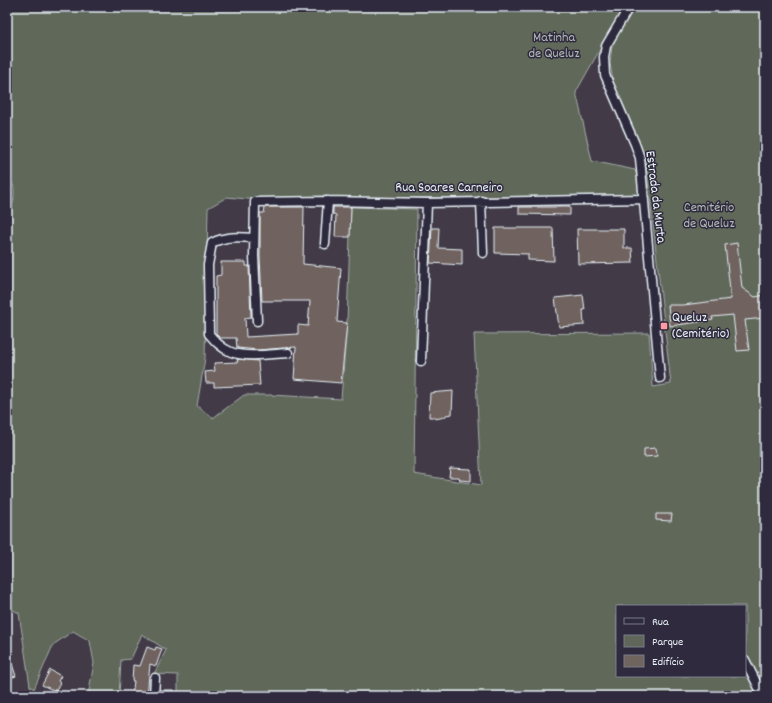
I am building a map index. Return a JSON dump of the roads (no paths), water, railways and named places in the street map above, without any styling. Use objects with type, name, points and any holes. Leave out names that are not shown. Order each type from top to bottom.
[{"type":"street","name":"Estrada da Murta","points":[[629,7],[606,46],[604,57],[605,75],[640,158],[660,378]]},
{"type":"street","name":"Rua Soares Carneiro","points":[[254,238],[255,202],[328,201],[427,203],[644,199]]},
{"type":"street","points":[[325,244],[328,201]]},
{"type":"street","points":[[481,201],[483,253]]},
{"type":"street","points":[[421,361],[427,203]]},
{"type":"street","points":[[257,321],[254,238],[234,237],[219,239],[212,243],[208,265],[209,334],[218,345],[230,352],[241,355],[288,353]]},
{"type":"street","points":[[746,662],[764,696]]},
{"type":"street","points":[[154,696],[155,678]]},
{"type":"street","points":[[52,696],[58,696]]},
{"type":"place","name":"Queluz (Cemitério)","points":[[664,326]]},
{"type":"park label","name":"Matinha de Queluz","points":[[554,46]]},
{"type":"park label","name":"Cemitério de Queluz","points":[[709,216]]}]
